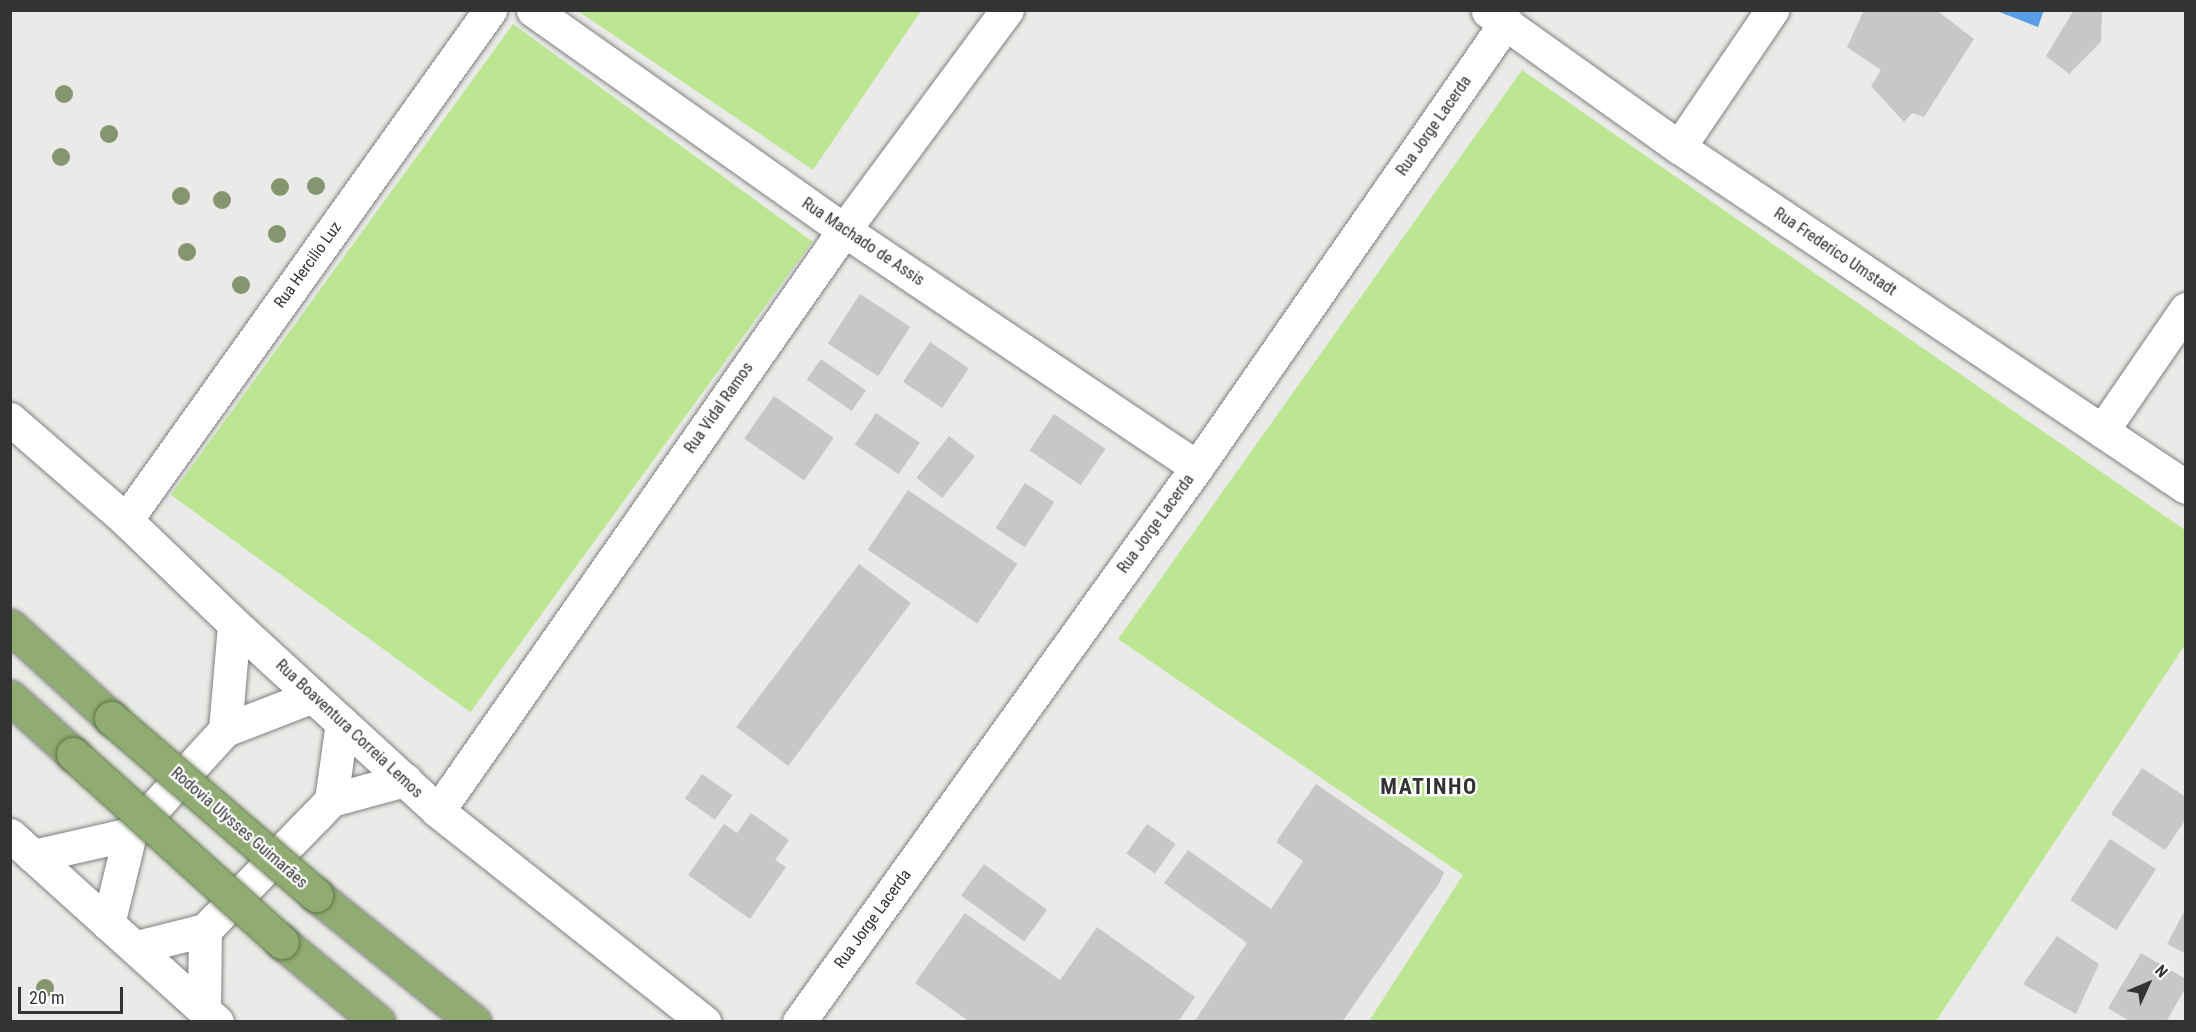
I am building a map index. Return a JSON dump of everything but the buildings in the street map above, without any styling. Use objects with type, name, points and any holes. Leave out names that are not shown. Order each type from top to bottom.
[{"type":"highway","name":"Rodovia Ulysses Guimarães","points":[[10,626],[111,718],[316,895],[474,1022]]},
{"type":"highway","points":[[10,697],[282,942],[378,1022]]},
{"type":"street","name":"Rua Hercilio Luz","points":[[126,520],[490,10]]},
{"type":"street","name":"Rua Machado de Assis","points":[[533,10],[844,230],[1197,467]]},
{"type":"street","name":"Rua Vidal Ramos","points":[[438,811],[844,230],[1007,10]]},
{"type":"street","points":[[1679,147],[1772,10]]},
{"type":"street","name":"Rua Frederico Umstadt","points":[[1497,16],[1679,147],[2186,487]]},
{"type":"street","name":"Rua Jorge Lacerda","points":[[799,1022],[1197,467],[1497,16]]},
{"type":"street","points":[[2102,431],[2186,309]]},
{"type":"street","name":"Rua Boaventura Correia Lemos","points":[[10,419],[126,520],[234,624],[438,811],[704,1022]]},
{"type":"street","points":[[225,730],[234,624]]},
{"type":"street","points":[[108,924],[130,834],[225,730],[313,696]]},
{"type":"street","points":[[331,800],[342,723]]},
{"type":"street","points":[[137,947],[205,930],[331,800],[405,780]]},
{"type":"street","points":[[22,846],[130,834]]},
{"type":"street","points":[[22,846],[108,924],[137,947],[210,1016]]},
{"type":"street","points":[[205,930],[210,1016]]},
{"type":"green space","points":[[578,11],[921,11],[813,170]]},
{"type":"green space","points":[[513,24],[812,241],[470,712],[171,495]]},
{"type":"green space","points":[[1522,70],[2185,530],[2185,645],[1936,1021],[1369,1021],[1463,875],[1118,639]]},
{"type":"water","points":[[1997,10],[2044,10],[2038,27],[1997,11]]},
{"type":"district","name":"MATINHO","points":[[1429,787]]}]
